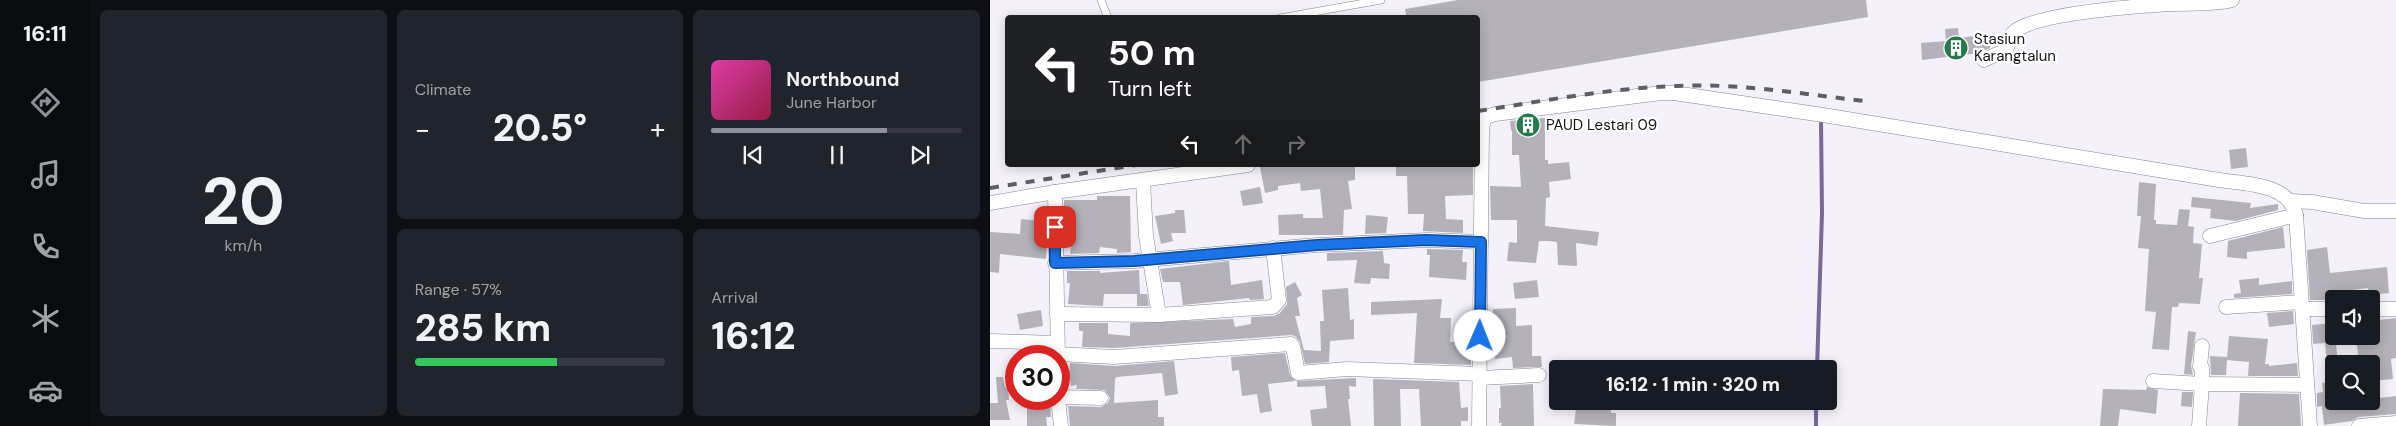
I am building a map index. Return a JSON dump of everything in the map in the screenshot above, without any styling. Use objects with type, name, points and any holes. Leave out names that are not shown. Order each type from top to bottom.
[{"type":"street","points":[[1984,60],[2006,50],[2010,36],[2015,31],[2037,22],[2064,16],[2127,8],[2232,0]]},
{"type":"street","points":[[1479,426],[1480,130],[1484,118],[1495,114],[1661,92],[1674,93],[1823,115],[2265,188],[2277,192],[2291,201],[2312,202],[2364,212],[2396,211]]},
{"type":"street","points":[[990,203],[1234,167]]},
{"type":"street","points":[[1143,180],[1146,236],[1159,315]]},
{"type":"street","points":[[1055,192],[1057,345]]},
{"type":"street","points":[[2291,201],[2296,214],[2310,426]]},
{"type":"street","points":[[2210,236],[2296,214]]},
{"type":"street","points":[[1055,263],[1134,261],[1273,248],[1426,240],[1481,242]]},
{"type":"street","points":[[1057,314],[1159,315],[1275,306],[1279,300],[1273,248]]},
{"type":"street","points":[[2226,307],[2301,305],[2325,308]]},
{"type":"street","points":[[2380,309],[2396,309]]},
{"type":"street","points":[[990,340],[1020,345]]},
{"type":"street","points":[[1070,352],[1114,357],[1290,344],[1293,347],[1298,373],[1347,369],[1480,376],[1539,375]]},
{"type":"street","points":[[2200,426],[2202,346]]},
{"type":"street","points":[[2153,382],[2307,384]]},
{"type":"street","points":[[1070,398],[1101,398]]},
{"type":"street","points":[[1060,410],[1061,426]]},
{"type":"street","points":[[2359,426],[2396,423]]},
{"type":"lane","points":[[1101,0],[1107,15]]},
{"type":"lane","points":[[1297,15],[1381,0]]},
{"type":"building","points":[[1458,0],[1866,0],[1868,17],[1480,82],[1480,15],[1406,15],[1405,9]]},
{"type":"building","name":"Stasiun Karangtalun","points":[[1958,28],[1959,38],[1989,34],[1990,48],[1979,53],[1922,60],[1921,43],[1946,41],[1945,29]]},
{"type":"building","points":[[1545,118],[1545,160],[1548,160],[1548,164],[1569,162],[1571,179],[1549,182],[1550,197],[1546,198],[1545,226],[1599,232],[1597,246],[1576,243],[1577,266],[1558,265],[1557,242],[1548,241],[1539,241],[1536,263],[1507,261],[1509,242],[1517,243],[1517,220],[1491,220],[1490,186],[1521,187],[1519,155],[1512,155],[1510,121]]},
{"type":"building","points":[[2246,148],[2248,167],[2231,169],[2229,150]]},
{"type":"building","points":[[1260,167],[1355,167],[1355,180],[1348,181],[1352,209],[1344,210],[1343,235],[1279,235],[1278,215],[1303,214],[1303,218],[1323,218],[1320,189],[1301,191],[1300,183],[1278,186],[1278,190],[1265,193]]},
{"type":"building","points":[[1396,167],[1473,167],[1473,195],[1445,196],[1446,219],[1463,220],[1463,233],[1423,231],[1424,214],[1408,214],[1407,176],[1396,176]]},
{"type":"building","points":[[2139,182],[2156,184],[2154,220],[2156,220],[2156,224],[2177,225],[2179,209],[2190,210],[2188,226],[2194,227],[2193,243],[2202,244],[2199,278],[2203,278],[2200,304],[2179,303],[2178,307],[2172,307],[2169,350],[2152,349],[2156,312],[2145,311],[2149,249],[2138,248],[2141,216],[2137,216]]},
{"type":"building","points":[[1260,187],[1263,203],[1243,206],[1240,191]]},
{"type":"building","points":[[1097,196],[1130,196],[1131,252],[1117,253],[1117,249],[1100,247],[1099,253],[1070,254],[1071,245],[1065,245],[1068,207],[1064,207],[1064,200],[1097,200]]},
{"type":"building","points":[[2192,197],[2251,203],[2250,208],[2278,204],[2278,210],[2236,221],[2210,218],[2211,209],[2191,207]]},
{"type":"building","points":[[1175,210],[1184,210],[1186,233],[1171,233],[1173,241],[1161,244],[1155,216],[1175,213]]},
{"type":"building","points":[[1366,215],[1388,217],[1386,233],[1365,234]]},
{"type":"building","points":[[1021,219],[1041,221],[1039,243],[1047,244],[1046,259],[1000,254],[999,273],[990,272],[990,232],[1020,234]]},
{"type":"building","points":[[2283,227],[2285,248],[2247,252],[2247,259],[2227,257],[2228,241]]},
{"type":"building","points":[[2327,247],[2330,273],[2387,267],[2389,293],[2380,294],[2380,290],[2368,290],[2368,288],[2325,290],[2325,300],[2310,300],[2307,250]]},
{"type":"building","points":[[1427,249],[1463,250],[1462,262],[1467,262],[1466,280],[1429,277],[1430,255],[1427,255]]},
{"type":"building","points":[[1383,251],[1384,263],[1390,264],[1389,279],[1371,278],[1370,284],[1354,283],[1357,260],[1327,261],[1327,253]]},
{"type":"building","points":[[1229,261],[1231,285],[1262,280],[1264,299],[1250,300],[1249,298],[1183,305],[1180,282],[1163,282],[1160,269]]},
{"type":"building","points":[[1139,270],[1140,294],[1104,294],[1103,306],[1068,304],[1070,283],[1067,283],[1067,271],[1100,271],[1100,273]]},
{"type":"building","points":[[2259,278],[2259,285],[2292,281],[2292,294],[2234,298],[2234,294],[2241,293],[2239,280]]},
{"type":"building","points":[[1537,280],[1539,297],[1515,299],[1513,283]]},
{"type":"building","points":[[1295,282],[1302,295],[1297,298],[1300,316],[1295,316],[1304,350],[1321,351],[1320,321],[1324,321],[1322,290],[1348,288],[1350,320],[1354,319],[1354,339],[1330,341],[1329,362],[1305,364],[1300,342],[1295,336],[1291,335],[1114,348],[1082,347],[1083,331],[1079,331],[1079,323],[1108,323],[1108,334],[1130,336],[1130,323],[1233,319],[1235,327],[1251,324],[1251,317],[1274,316],[1280,313],[1287,304],[1286,287]]},
{"type":"building","points":[[1137,294],[1147,294],[1149,306],[1137,306]]},
{"type":"building","points":[[1442,299],[1440,318],[1451,318],[1450,342],[1468,342],[1468,359],[1471,359],[1471,365],[1414,363],[1417,313],[1371,315],[1371,302]]},
{"type":"building","points":[[1516,308],[1516,326],[1532,325],[1532,356],[1541,356],[1542,367],[1513,368],[1512,357],[1495,359],[1494,346],[1501,346],[1501,324],[1493,324],[1493,309]]},
{"type":"building","points":[[1041,310],[1043,326],[1020,330],[1017,314]]},
{"type":"building","points":[[2293,311],[2294,324],[2269,327],[2267,313]]},
{"type":"building","points":[[2396,318],[2396,358],[2391,359],[2393,379],[2380,380],[2380,355],[2358,355],[2357,345],[2380,345],[2380,320]]},
{"type":"building","points":[[2325,324],[2325,343],[2313,344],[2312,325]]},
{"type":"building","points":[[2188,331],[2196,332],[2191,366],[2193,375],[2184,374]]},
{"type":"building","points":[[2229,336],[2268,339],[2265,364],[2269,364],[2269,366],[2297,363],[2298,376],[2248,376],[2249,362],[2227,360],[2226,375],[2211,375],[2210,356],[2227,357]]},
{"type":"building","points":[[2325,345],[2336,345],[2337,355],[2326,355]]},
{"type":"building","points":[[1285,353],[1290,375],[1295,381],[1268,384],[1272,411],[1260,413],[1257,394],[1242,396],[1239,370],[1232,371],[1231,357]]},
{"type":"building","points":[[1174,361],[1178,394],[1165,396],[1162,373],[1117,377],[1115,379],[1114,403],[1158,400],[1158,417],[1164,417],[1164,426],[1070,426],[1068,410],[1070,406],[1101,407],[1108,403],[1110,398],[1105,390],[1076,389],[1077,385],[1071,386],[1070,363],[1115,366]]},
{"type":"building","points":[[996,377],[1003,377],[1005,410],[1008,410],[1010,420],[990,420],[990,403],[998,403]]},
{"type":"building","points":[[1356,378],[1356,387],[1349,386],[1350,399],[1348,399],[1351,426],[1312,426],[1310,410],[1327,408],[1325,386],[1297,387],[1297,381]]},
{"type":"building","points":[[1373,379],[1459,382],[1461,408],[1468,407],[1468,421],[1461,421],[1461,426],[1421,426],[1419,389],[1400,389],[1401,426],[1374,426]]},
{"type":"building","points":[[2325,382],[2325,410],[2380,410],[2380,398],[2396,396],[2396,414],[2358,417],[2352,421],[2324,425],[2322,406],[2317,407],[2317,393],[2323,392],[2322,383]]},
{"type":"building","points":[[1533,384],[1534,426],[1501,426],[1502,423],[1499,423],[1499,408],[1501,408],[1500,386]]},
{"type":"building","points":[[2147,387],[2158,390],[2156,414],[2120,409],[2118,426],[2100,426],[2103,389],[2146,390]]},
{"type":"building","points":[[2182,392],[2193,392],[2192,407],[2181,406]]},
{"type":"building","points":[[2240,393],[2299,394],[2301,426],[2238,426]]},
{"type":"building","points":[[1027,410],[1050,410],[1051,417],[1046,417],[1047,426],[1027,426]]},
{"type":"building","points":[[1576,410],[1611,410],[1611,413],[1616,413],[1616,426],[1574,424]]},
{"type":"waterway","points":[[1817,360],[1822,213],[1821,121]]},
{"type":"waterway","points":[[1816,410],[1816,426]]},
{"type":"railway","points":[[1480,111],[1602,92],[1701,85],[1794,92],[1864,101]]},
{"type":"railway","points":[[990,188],[1123,167]]},
{"type":"place","name":"Stasiun Karangtalun","points":[[1956,48]]},
{"type":"place","name":"PAUD Lestari 09","points":[[1528,125]]},
{"type":"route","points":[[1055,227],[1055,263],[1134,261],[1150,258],[1317,245],[1426,240],[1481,242],[1480,336]]}]
